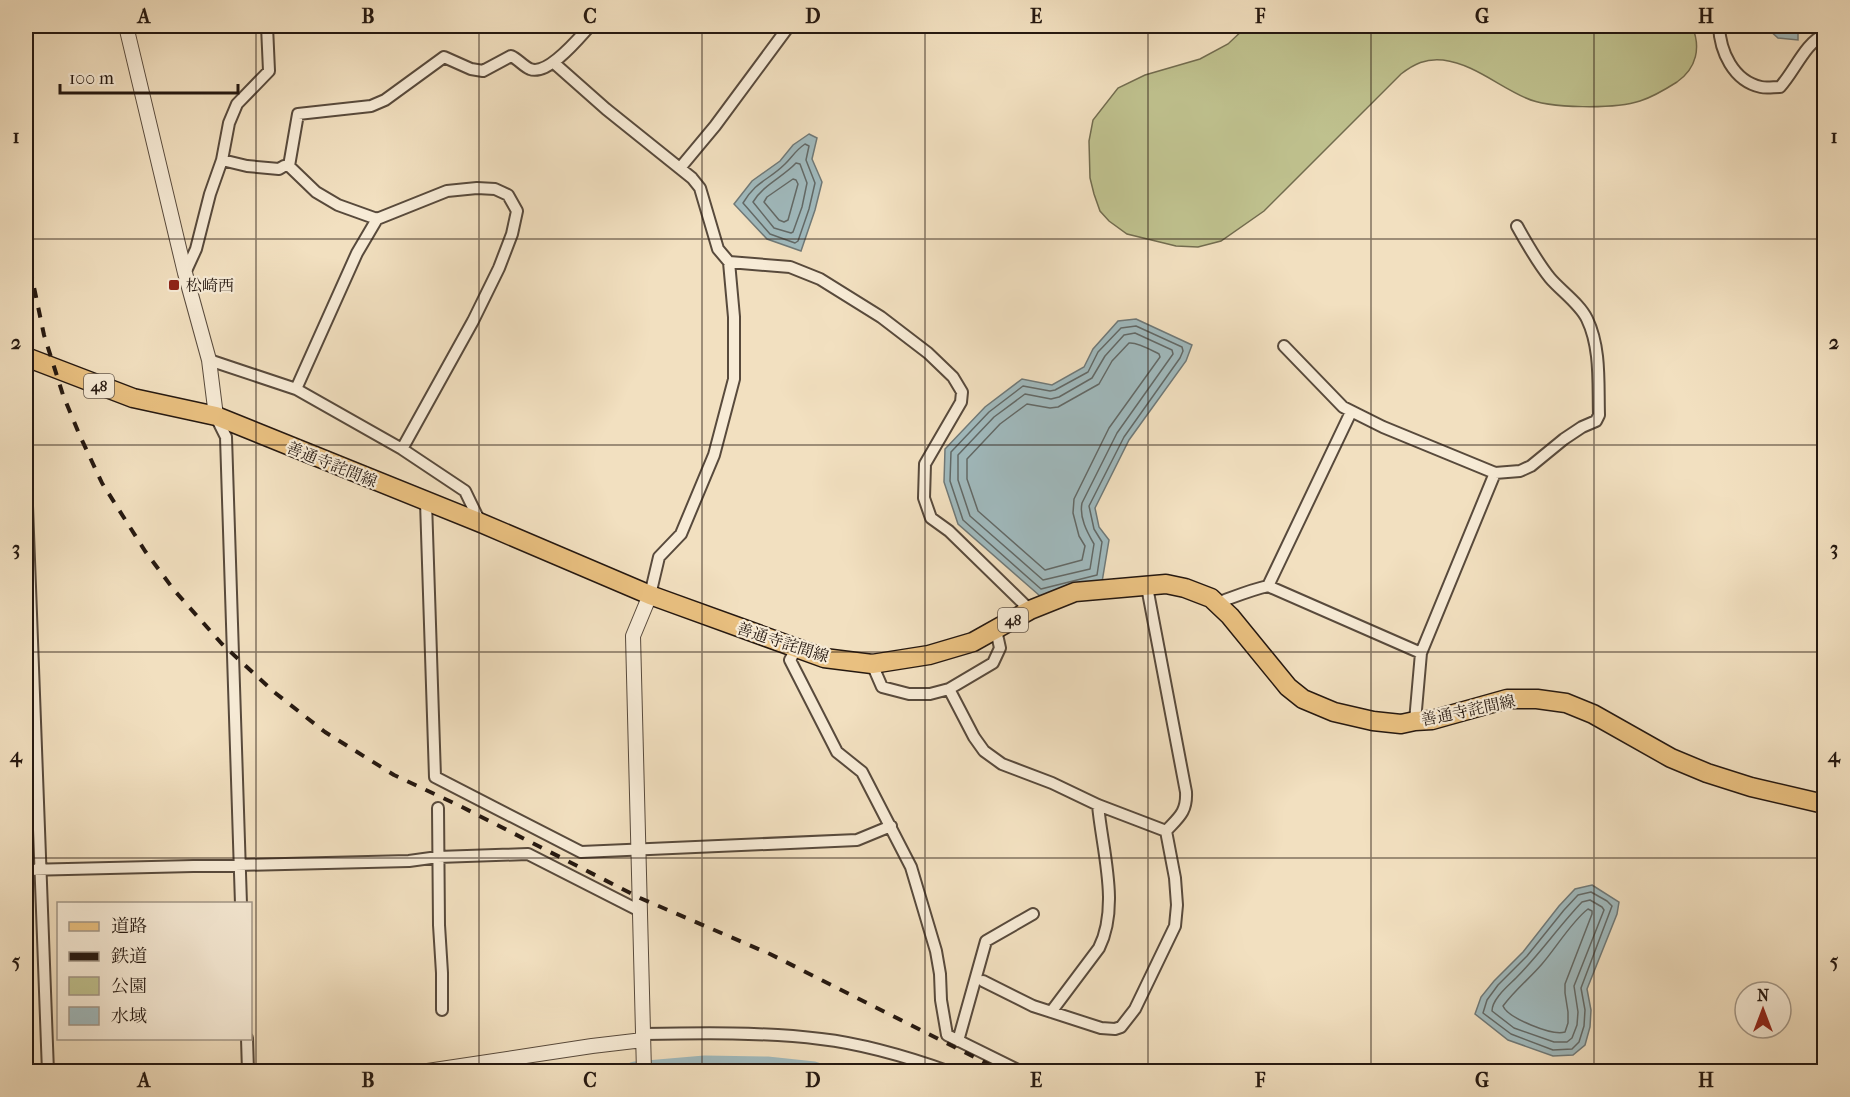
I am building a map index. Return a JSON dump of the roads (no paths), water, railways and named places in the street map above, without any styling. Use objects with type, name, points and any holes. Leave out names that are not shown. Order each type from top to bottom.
[{"type":"main road","name":"善通寺詫間線","points":[[26,357],[133,398],[216,416],[481,523],[650,595],[824,658],[872,664],[929,655],[973,642],[1030,610],[1075,592],[1166,584],[1185,588],[1211,598],[1230,616],[1288,687],[1303,699],[1334,712],[1373,722],[1401,724],[1432,720],[1507,699],[1537,699],[1566,703],[1593,714],[1671,758],[1707,773],[1751,788],[1824,804]]},
{"type":"street","points":[[126,26],[185,273],[209,360],[216,416],[226,437],[241,902]]},
{"type":"street","points":[[185,273],[196,249],[210,194],[222,160],[229,123],[237,104],[269,71],[267,26]]},
{"type":"street","points":[[289,166],[298,114],[371,106],[385,100],[444,57],[477,71],[483,71],[511,56],[534,70],[554,63],[564,55],[588,26]]},
{"type":"street","points":[[680,168],[715,126],[789,26]]},
{"type":"street","points":[[1719,26],[1719,39],[1725,57],[1738,75],[1761,87],[1780,87],[1816,38],[1824,35]]},
{"type":"street","points":[[554,63],[606,109],[692,178],[700,188],[718,249],[729,262],[734,317],[734,379],[714,455],[681,534],[659,558],[650,595],[633,636],[644,1071]]},
{"type":"street","points":[[222,160],[247,166],[279,169],[289,166],[316,192],[338,205],[377,219]]},
{"type":"street","points":[[296,389],[357,253],[377,219],[447,191],[495,189],[508,195],[517,211],[512,234],[499,268],[402,449]]},
{"type":"street","points":[[1284,346],[1337,401],[1351,412],[1495,473],[1520,471],[1531,466],[1582,427],[1596,421],[1599,415],[1597,355],[1593,335],[1585,316],[1549,277],[1517,226]]},
{"type":"street","points":[[729,262],[790,267],[820,279],[881,317],[953,377],[962,392],[961,402],[925,464],[924,498],[927,508],[931,518],[949,531],[1030,610]]},
{"type":"street","points":[[209,360],[296,389],[402,449],[465,491],[481,523]]},
{"type":"street","points":[[26,369],[26,404]]},
{"type":"street","points":[[1268,586],[1351,412]]},
{"type":"street","points":[[1415,721],[1421,652],[1495,473]]},
{"type":"street","points":[[26,479],[48,1071]]},
{"type":"street","points":[[426,502],[435,777],[581,852],[857,840],[891,826]]},
{"type":"street","points":[[1217,603],[1238,596],[1245,591],[1268,586],[1421,652]]},
{"type":"street","points":[[1147,587],[1186,792],[1183,814],[1166,831]]},
{"type":"street","points":[[872,664],[882,687],[909,694],[930,694],[949,689],[993,663],[1000,648],[996,630]]},
{"type":"street","points":[[796,649],[790,660],[837,752],[862,772],[911,867],[936,951],[947,1035],[1022,1071]]},
{"type":"street","points":[[949,689],[984,751],[1002,764],[1166,831]]},
{"type":"street","points":[[1051,1012],[1099,948],[1108,923],[1108,879],[1098,805]]},
{"type":"street","points":[[438,808],[442,1010]]},
{"type":"street","points":[[983,981],[1033,1006],[1051,1012],[1101,1028],[1121,1027],[1135,1009],[1175,926],[1177,905],[1175,878],[1166,831]]},
{"type":"street","points":[[26,870],[410,861],[438,857],[528,854],[640,911]]},
{"type":"street","points":[[958,1041],[986,941],[1033,914]]},
{"type":"street","points":[[421,1071],[644,1037],[740,1034],[821,1039],[906,1057],[950,1071]]},
{"type":"street","points":[[247,1040],[248,1071]]},
{"type":"water","points":[[1768,26],[1800,26],[1798,40],[1778,38],[1767,28]]},
{"type":"water","points":[[809,134],[817,138],[812,159],[822,182],[801,251],[767,239],[734,204],[752,181],[780,161],[793,145]]},
{"type":"water","points":[[1136,319],[1192,345],[1186,361],[1129,440],[1095,508],[1099,527],[1109,540],[1102,582],[1075,586],[1040,596],[958,524],[944,482],[945,449],[985,407],[1022,379],[1052,385],[1084,367],[1093,349],[1118,321]]},
{"type":"water","points":[[1592,885],[1619,902],[1617,914],[1587,989],[1591,1010],[1590,1027],[1585,1045],[1573,1055],[1553,1056],[1508,1040],[1475,1014],[1481,997],[1523,952],[1575,889]]},
{"type":"waterway","points":[[635,1072],[705,1066],[767,1067],[814,1072]]},
{"type":"railway","points":[[26,249],[44,335],[63,395],[102,483],[145,551],[174,590],[222,644],[274,692],[325,732],[394,775],[640,898],[770,954],[1004,1072]]},
{"type":"place","name":"松崎西","points":[[174,285]]}]
